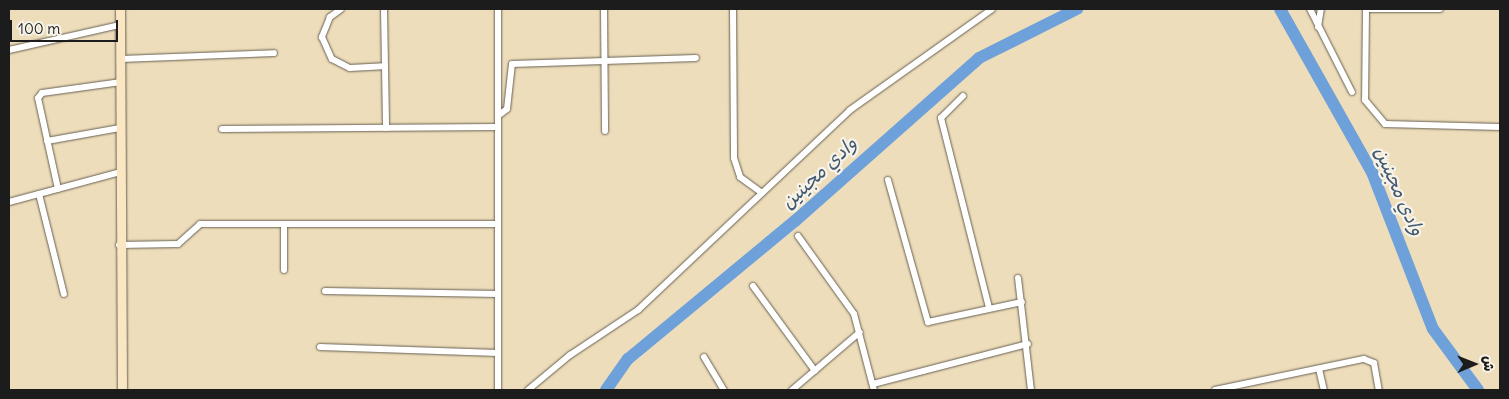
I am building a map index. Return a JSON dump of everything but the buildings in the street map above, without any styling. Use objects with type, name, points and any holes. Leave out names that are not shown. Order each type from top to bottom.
[{"type":"street","points":[[120,9],[122,390]]},
{"type":"street","points":[[341,9],[330,17],[322,37],[332,59],[350,68],[383,66]]},
{"type":"street","points":[[384,9],[383,66],[386,128]]},
{"type":"street","points":[[498,9],[498,390]]},
{"type":"street","points":[[604,9],[605,131]]},
{"type":"street","points":[[733,9],[734,158],[740,176],[762,193]]},
{"type":"street","points":[[528,390],[570,355],[638,310],[850,110],[992,9]]},
{"type":"street","points":[[1310,9],[1352,92]]},
{"type":"street","points":[[1318,28],[1321,9]]},
{"type":"street","points":[[1440,9],[1366,9],[1365,100],[1385,124],[1500,127]]},
{"type":"street","points":[[9,50],[120,25]]},
{"type":"street","points":[[121,59],[274,53]]},
{"type":"street","points":[[498,116],[507,110],[512,64],[696,58]]},
{"type":"street","points":[[58,189],[38,98],[42,93],[121,82]]},
{"type":"street","points":[[963,96],[941,118],[989,308]]},
{"type":"street","points":[[222,129],[498,126]]},
{"type":"street","points":[[47,141],[120,128]]},
{"type":"street","points":[[9,202],[121,172]]},
{"type":"street","points":[[888,180],[928,322],[1022,302]]},
{"type":"street","points":[[39,194],[64,294]]},
{"type":"street","points":[[120,245],[178,244],[200,224],[498,224]]},
{"type":"street","points":[[284,225],[284,270]]},
{"type":"street","points":[[798,236],[854,314],[873,387],[1028,344]]},
{"type":"street","points":[[1018,278],[1028,344],[1032,390]]},
{"type":"street","points":[[754,286],[815,372]]},
{"type":"street","points":[[325,291],[498,294]]},
{"type":"street","points":[[792,390],[860,332]]},
{"type":"street","points":[[320,347],[498,353]]},
{"type":"street","points":[[704,357],[724,390]]},
{"type":"street","points":[[1215,390],[1370,360],[1379,390]]},
{"type":"street","points":[[1319,369],[1324,390]]},
{"type":"waterway","name":"وادي مجينين","points":[[606,390],[628,359],[795,221],[979,58],[1077,9]]},
{"type":"waterway","name":"وادي مجينين","points":[[1280,9],[1372,172],[1433,329],[1478,390]]}]
